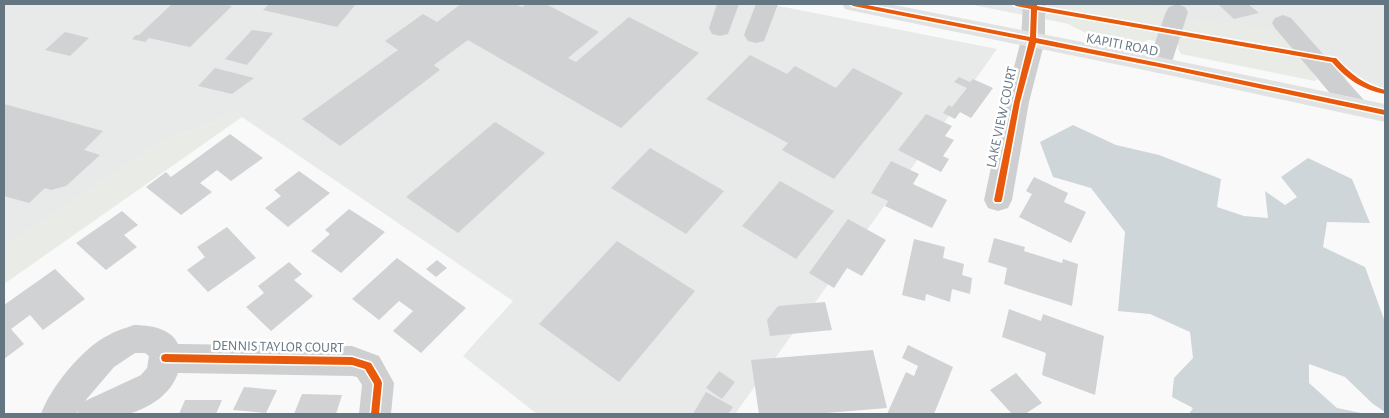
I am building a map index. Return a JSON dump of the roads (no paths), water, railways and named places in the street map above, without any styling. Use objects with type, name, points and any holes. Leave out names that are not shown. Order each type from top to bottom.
[{"type":"main road","name":"KAPITI ROAD","points":[[853,4],[1159,65],[1385,113]]},
{"type":"street","points":[[720,28],[728,4]]},
{"type":"street","points":[[756,35],[768,4]]},
{"type":"street","name":"LAKE VIEW COURT","points":[[998,200],[1017,102],[1033,40],[1034,4]]},
{"type":"street","points":[[1159,65],[1177,12]]},
{"type":"street","points":[[1282,23],[1310,52],[1354,105]]},
{"type":"street","points":[[57,414],[75,387],[98,360],[113,348],[132,340],[148,339],[159,342],[165,349],[165,358],[162,374],[152,386],[93,414]]},
{"type":"street","name":"DENNIS TAYLOR COURT","points":[[165,358],[352,361],[368,366],[378,383],[376,414]]}]
